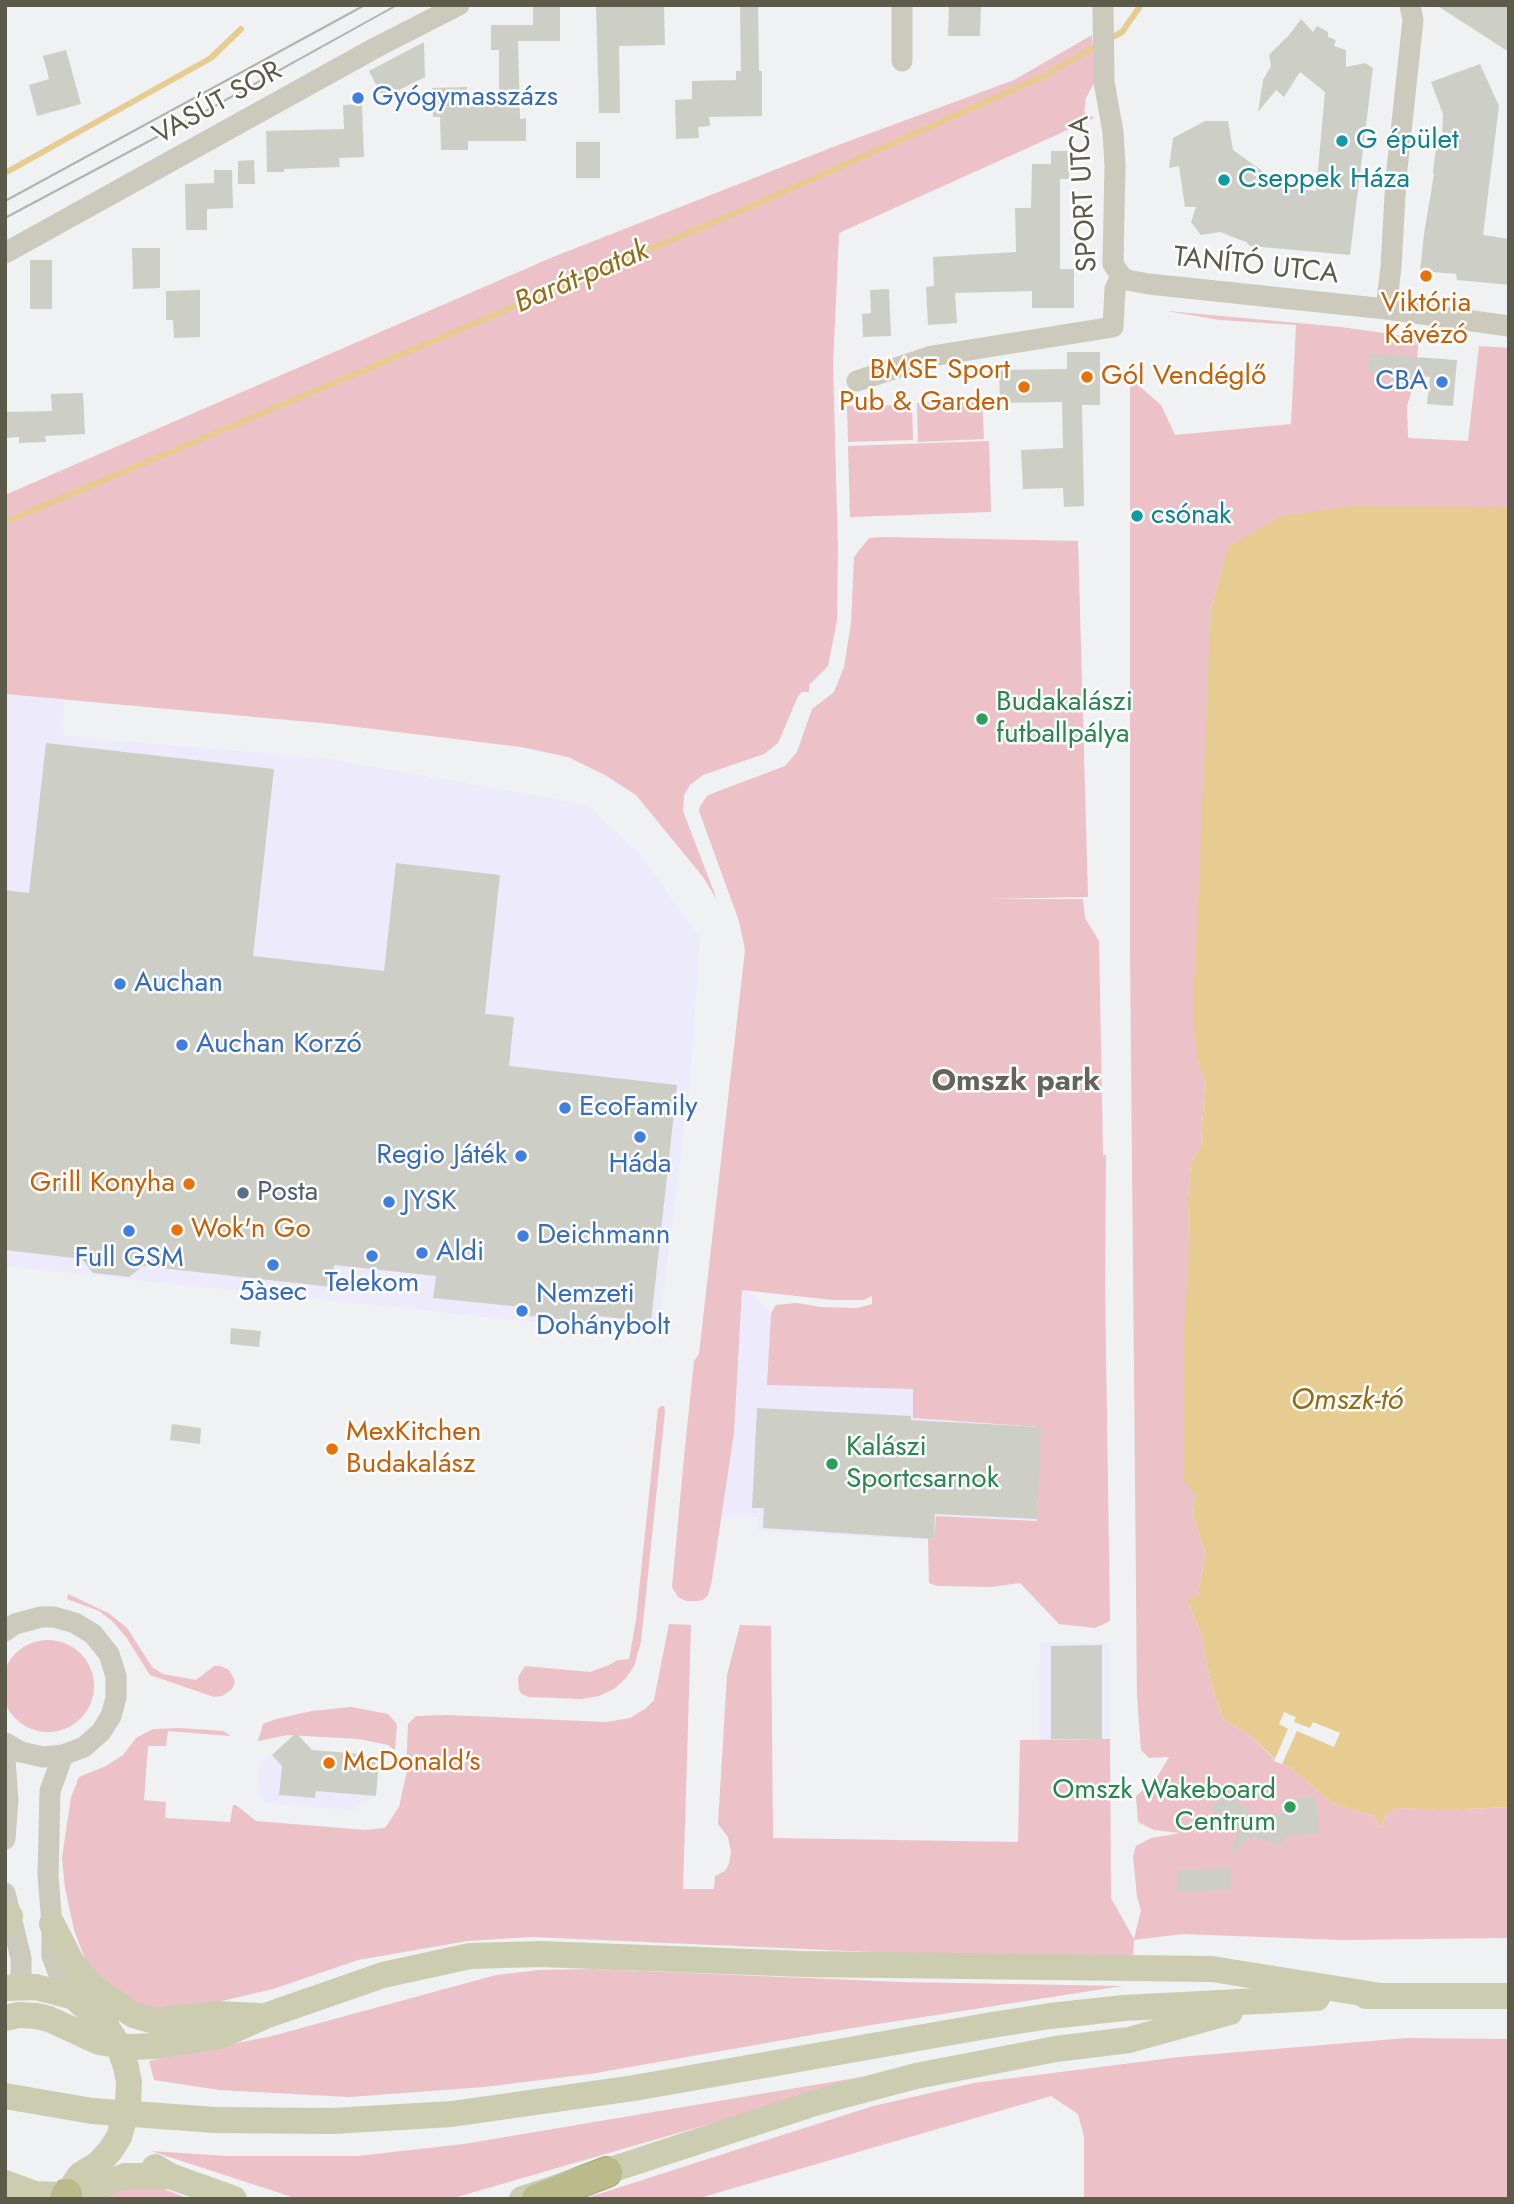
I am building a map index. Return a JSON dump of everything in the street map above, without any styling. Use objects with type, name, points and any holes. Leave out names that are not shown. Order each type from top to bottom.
[{"type":"highway","points":[[537,2199],[607,2172]]},
{"type":"main road","points":[[52,1924],[72,1963],[92,1986],[134,2015],[155,2021],[218,2014],[265,2016]]},
{"type":"main road","points":[[12,2002],[49,2020],[108,2038],[157,2046],[220,2036],[265,2016],[383,1975],[470,1956],[541,1954],[803,1964],[1212,1969],[1381,1996]]},
{"type":"main road","points":[[5,2096],[92,2110],[215,2120],[332,2121],[452,2114],[634,2088],[1038,2018],[1124,2008],[1279,1999],[1509,1996]]},
{"type":"main road","points":[[522,2199],[818,2102],[916,2076],[1056,2049],[1129,2040],[1279,1999]]},
{"type":"main road","points":[[12,2002],[74,2006],[108,2038],[108,2057],[115,2092],[110,2120],[99,2142],[68,2166],[67,2186]]},
{"type":"main road","points":[[8,2172],[35,2194],[67,2186],[112,2162],[133,2160],[146,2162],[170,2176],[234,2199]]},
{"type":"main road","points":[[67,2186],[84,2192],[125,2176],[170,2176]]},
{"type":"street","name":"VASÚT SOR","points":[[5,253],[375,48],[459,5]]},
{"type":"street","points":[[902,5],[902,61]]},
{"type":"street","points":[[1386,309],[1396,178],[1413,20],[1410,5]]},
{"type":"street","name":"SPORT UTCA","points":[[857,381],[932,356],[1113,327],[1115,289],[1121,276],[1114,264],[1113,132],[1103,70],[1103,11]]},
{"type":"street","name":"TANÍTÓ UTCA","points":[[1121,276],[1127,280],[1149,284],[1386,309],[1509,326]]},
{"type":"street","points":[[5,1631],[28,1619],[54,1617],[75,1623],[93,1634],[109,1654],[116,1676],[116,1698],[111,1716],[100,1732],[84,1747],[63,1755],[43,1757],[21,1752],[5,1743]]},
{"type":"street","points":[[63,1755],[50,1791],[48,1876],[51,1946],[56,1968],[74,2006]]},
{"type":"street","points":[[5,1760],[8,1800],[5,1839]]},
{"type":"street","points":[[7,1911],[27,1937],[32,1968],[12,2002]]},
{"type":"shaded area","points":[[1092,35],[1095,81],[1086,98],[1084,112],[1094,118],[839,233],[833,365],[838,549],[837,620],[828,666],[809,685],[809,692],[802,692],[798,696],[778,743],[764,754],[703,775],[690,785],[684,795],[683,811],[717,900],[703,877],[636,795],[605,775],[568,757],[521,747],[332,724],[5,694],[5,495],[553,257],[833,147],[1014,80]]},
{"type":"shaded area","points":[[1167,311],[1341,327],[1419,338],[1415,380],[1407,406],[1408,438],[1468,441],[1479,346],[1509,348],[1509,507],[1341,508],[1223,566],[1211,609],[1198,1062],[1205,1079],[1201,1147],[1191,1162],[1188,1200],[1195,1495],[1193,1515],[1205,1553],[1198,1596],[1187,1600],[1201,1633],[1210,1680],[1223,1719],[1250,1735],[1274,1759],[1291,1768],[1334,1804],[1375,1816],[1381,1828],[1386,1813],[1398,1808],[1443,1810],[1509,1807],[1509,1938],[1342,1940],[1182,1934],[1134,1940],[1133,1957],[940,1955],[533,1937],[467,1941],[358,1960],[273,1989],[213,2003],[171,2009],[137,2007],[88,1967],[74,1930],[62,1858],[71,1797],[79,1777],[106,1766],[123,1755],[136,1738],[153,1729],[223,1731],[231,1736],[168,1731],[166,1746],[148,1746],[144,1800],[166,1802],[165,1818],[230,1822],[233,1805],[236,1805],[256,1821],[365,1830],[385,1828],[399,1807],[406,1775],[408,1724],[416,1716],[606,1722],[630,1718],[654,1700],[669,1624],[691,1625],[683,1889],[714,1889],[715,1876],[725,1871],[729,1864],[731,1852],[728,1837],[718,1824],[727,1675],[740,1625],[771,1626],[773,1838],[1018,1842],[1020,1740],[1110,1739],[1111,1898],[1134,1939],[1141,1910],[1133,1856],[1136,1846],[1151,1838],[1180,1833],[1154,1830],[1138,1822],[1136,1796],[1156,1779],[1169,1757],[1149,1758],[1141,1750],[1137,1696],[1130,950],[1130,378],[1161,405],[1175,435],[1291,424],[1296,325],[1220,320]]},
{"type":"shaded area","points":[[982,400],[984,439],[918,442],[917,403]]},
{"type":"shaded area","points":[[912,405],[913,440],[848,442],[847,406]]},
{"type":"shaded area","points":[[989,441],[991,512],[850,517],[848,446]]},
{"type":"shaded area","points":[[869,538],[1078,541],[1088,897],[986,899],[1083,899],[1085,918],[1099,941],[1103,1155],[1106,1155],[1110,1621],[1095,1628],[1059,1624],[1020,1583],[991,1587],[937,1586],[929,1583],[928,1539],[934,1539],[936,1516],[1037,1521],[1040,1427],[913,1418],[913,1389],[767,1385],[771,1313],[776,1305],[797,1303],[857,1308],[872,1304],[872,1296],[864,1300],[833,1300],[742,1290],[734,1433],[711,1585],[708,1595],[697,1601],[686,1601],[678,1597],[672,1587],[694,1361],[699,1354],[745,950],[739,921],[699,811],[700,806],[707,796],[785,766],[797,752],[812,709],[834,692],[844,667],[851,623],[854,557]]},
{"type":"shaded area","points":[[5,694],[64,700],[63,736],[330,759],[587,805],[640,854],[700,938],[690,1082],[658,1335],[5,1266]]},
{"type":"shaded area","points":[[742,1290],[748,1290],[771,1313],[768,1385],[913,1389],[913,1418],[1041,1427],[1037,1521],[937,1516],[934,1540],[759,1531],[758,1517],[721,1517],[734,1433]]},
{"type":"shaded area","points":[[664,1406],[665,1411],[641,1642],[634,1666],[614,1689],[599,1696],[581,1699],[529,1697],[522,1694],[518,1677],[525,1666],[590,1672],[618,1660],[629,1659],[636,1620],[658,1409]]},
{"type":"shaded area","points":[[68,1594],[110,1614],[127,1628],[152,1667],[163,1674],[196,1680],[214,1666],[220,1666],[229,1670],[233,1677],[235,1683],[232,1689],[222,1696],[214,1697],[150,1675],[126,1637],[112,1621],[99,1611],[67,1599]]},
{"type":"shaded area","points":[[48,1640],[65,1644],[80,1654],[90,1669],[94,1686],[90,1703],[80,1718],[65,1728],[48,1732],[31,1728],[16,1718],[6,1703],[2,1686],[6,1669],[16,1654],[31,1644]]},
{"type":"shaded area","points":[[1040,1642],[1110,1643],[1110,1739],[1039,1740]]},
{"type":"shaded area","points":[[351,1707],[388,1714],[397,1724],[395,1750],[388,1745],[359,1739],[287,1735],[258,1741],[263,1724],[276,1719],[312,1711]]},
{"type":"shaded area","name":"McDonald's","points":[[281,1747],[362,1754],[379,1760],[376,1796],[352,1810],[267,1803],[257,1795],[259,1763]]},
{"type":"shaded area","points":[[593,1969],[901,1982],[1122,1986],[846,2029],[590,2074],[484,2087],[349,2097],[220,2090],[154,2080],[149,2061],[272,2036],[496,1975],[539,1970]]},
{"type":"shaded area","points":[[1407,2038],[1509,2039],[1509,2199],[1084,2199],[1084,2137],[1078,2114],[1051,2096],[696,2199],[583,2199],[873,2106],[974,2083],[1179,2057]]},
{"type":"shaded area","points":[[885,2073],[450,2199],[298,2199],[151,2151],[226,2156],[358,2156],[464,2144]]},
{"type":"shaded area","points":[[127,2184],[154,2185],[189,2199],[86,2199]]},
{"type":"water","name":"Omszk-tó","points":[[1354,506],[1509,507],[1509,1807],[1443,1810],[1398,1808],[1386,1813],[1381,1828],[1375,1816],[1334,1804],[1291,1768],[1275,1759],[1250,1735],[1223,1719],[1210,1680],[1201,1633],[1187,1600],[1198,1596],[1205,1553],[1193,1515],[1195,1495],[1184,1480],[1184,1331],[1189,1249],[1188,1199],[1191,1162],[1201,1147],[1205,1080],[1198,1062],[1193,1012],[1211,609],[1228,547],[1282,516]]},
{"type":"pier","points":[[1284,1712],[1296,1717],[1294,1722],[1310,1728],[1313,1722],[1340,1733],[1334,1747],[1297,1731],[1282,1764],[1274,1761],[1288,1729],[1279,1724]]},
{"type":"building","points":[[533,5],[560,5],[560,41],[518,41],[520,119],[526,118],[526,141],[468,141],[468,150],[441,150],[440,117],[433,117],[432,88],[467,87],[467,93],[499,93],[499,50],[491,50],[491,25],[533,25]]},
{"type":"building","points":[[596,5],[664,5],[665,45],[619,46],[620,113],[599,113]]},
{"type":"building","points":[[740,5],[758,5],[762,116],[709,117],[710,126],[698,127],[699,138],[676,139],[675,100],[692,99],[692,81],[736,80],[736,71],[741,71]]},
{"type":"building","points":[[949,5],[981,5],[980,36],[948,36]]},
{"type":"building","points":[[1436,5],[1509,5],[1509,52]]},
{"type":"building","name":"G épület","points":[[1301,19],[1313,32],[1317,26],[1328,32],[1328,37],[1336,40],[1334,46],[1346,50],[1346,67],[1365,63],[1373,68],[1350,255],[1250,246],[1220,232],[1201,235],[1191,222],[1196,207],[1185,207],[1179,166],[1169,168],[1173,138],[1205,121],[1228,121],[1233,150],[1268,175],[1265,185],[1316,191],[1325,92],[1300,72],[1284,97],[1276,90],[1258,112],[1263,80],[1271,66],[1269,55]]},
{"type":"building","points":[[424,42],[425,77],[383,98],[369,71]]},
{"type":"building","points":[[66,50],[81,104],[37,116],[29,85],[49,79],[43,56]]},
{"type":"building","points":[[1480,64],[1499,106],[1483,235],[1509,239],[1509,285],[1457,280],[1456,274],[1420,271],[1437,139],[1442,139],[1443,114],[1431,82]]},
{"type":"building","points":[[362,104],[364,157],[339,158],[340,167],[267,172],[266,131],[344,129],[343,105]]},
{"type":"building","points":[[576,142],[600,142],[600,178],[576,178]]},
{"type":"building","points":[[1051,151],[1069,151],[1069,179],[1060,179],[1060,269],[1074,269],[1074,308],[1032,308],[1032,291],[955,293],[957,323],[928,325],[926,287],[934,286],[933,257],[1016,252],[1015,208],[1031,208],[1032,164],[1051,164]]},
{"type":"building","points":[[254,160],[255,184],[238,184],[238,161]]},
{"type":"building","points":[[214,170],[232,170],[233,208],[207,209],[207,230],[186,230],[185,184],[214,183]]},
{"type":"building","points":[[132,248],[160,248],[160,288],[133,289]]},
{"type":"building","points":[[30,260],[52,260],[52,309],[30,309]]},
{"type":"building","points":[[889,289],[891,336],[863,337],[862,314],[871,313],[870,290]]},
{"type":"building","points":[[200,290],[200,337],[174,338],[173,320],[166,320],[166,291]]},
{"type":"building","points":[[1067,352],[1100,352],[1100,405],[1082,405],[1084,506],[1064,507],[1063,488],[1023,489],[1021,450],[1063,448],[1062,402],[1000,403],[999,370],[1067,369]]},
{"type":"building","points":[[1370,354],[1457,360],[1453,406],[1427,404],[1430,377],[1369,372]]},
{"type":"building","points":[[83,393],[85,434],[45,436],[46,442],[19,443],[19,437],[5,438],[5,412],[52,411],[51,394]]},
{"type":"building","name":"Auchan Korzó","points":[[46,743],[274,769],[253,956],[384,971],[396,863],[500,875],[485,1014],[514,1017],[509,1066],[677,1085],[651,1322],[598,1316],[597,1323],[520,1315],[522,1307],[433,1298],[436,1276],[334,1265],[332,1287],[143,1266],[129,1277],[93,1273],[82,1259],[5,1250],[5,890],[29,893]]},
{"type":"building","points":[[231,1328],[261,1331],[259,1347],[230,1344]]},
{"type":"building","points":[[757,1408],[911,1416],[911,1420],[1041,1427],[1037,1519],[935,1514],[934,1539],[763,1528],[764,1508],[752,1508]]},
{"type":"building","points":[[172,1424],[201,1428],[200,1444],[170,1440]]},
{"type":"building","points":[[1102,1645],[1102,1739],[1051,1739],[1051,1646]]},
{"type":"building","name":"McDonald's","points":[[296,1733],[312,1750],[362,1754],[362,1759],[379,1760],[376,1796],[316,1791],[315,1798],[279,1795],[282,1766],[272,1755]]},
{"type":"building","points":[[1228,1793],[1250,1813],[1284,1814],[1282,1800],[1316,1797],[1319,1833],[1283,1837],[1283,1845],[1250,1837],[1231,1856],[1238,1830],[1210,1808]]},
{"type":"building","points":[[1230,1868],[1231,1890],[1177,1892],[1177,1870]]},
{"type":"waterway","name":"Barát-patak","points":[[1109,39],[1122,32],[1141,5]]},
{"type":"waterway","points":[[5,173],[211,58],[241,29]]},
{"type":"waterway","name":"Barát-patak","points":[[5,522],[745,209],[1044,76],[1100,44]]},
{"type":"tram line","points":[[5,201],[365,5]]},
{"type":"tram line","points":[[5,218],[397,5]]},
{"type":"place","name":"Gyógymasszázs","points":[[358,98]]},
{"type":"place","name":"G épület","points":[[1342,141]]},
{"type":"place","name":"Cseppek Háza","points":[[1224,180]]},
{"type":"place","name":"Viktória Kávézó","points":[[1426,276]]},
{"type":"place","name":"Gól Vendéglő","points":[[1087,377]]},
{"type":"place","name":"CBA","points":[[1442,382]]},
{"type":"place","name":"BMSE Sport Pub & Garden","points":[[1024,387]]},
{"type":"place","name":"csónak","points":[[1137,516]]},
{"type":"place","name":"Budakalászi futballpálya","points":[[982,719]]},
{"type":"place","name":"Auchan","points":[[120,984]]},
{"type":"place","name":"Auchan Korzó","points":[[182,1045]]},
{"type":"place","name":"EcoFamily","points":[[565,1108]]},
{"type":"place","name":"Háda","points":[[640,1137]]},
{"type":"place","name":"Regio Játék","points":[[521,1156]]},
{"type":"place","name":"Grill Konyha","points":[[189,1184]]},
{"type":"place","name":"Posta","points":[[243,1193]]},
{"type":"place","name":"JYSK","points":[[389,1202]]},
{"type":"place","name":"Wok'n Go","points":[[177,1230]]},
{"type":"place","name":"Full GSM","points":[[129,1231]]},
{"type":"place","name":"Deichmann","points":[[523,1236]]},
{"type":"place","name":"Aldi","points":[[422,1253]]},
{"type":"place","name":"Telekom","points":[[372,1256]]},
{"type":"place","name":"5àsec","points":[[273,1265]]},
{"type":"place","name":"Nemzeti Dohánybolt","points":[[522,1311]]},
{"type":"place","name":"MexKitchen Budakalász","points":[[332,1449]]},
{"type":"place","name":"Kalászi Sportcsarnok","points":[[832,1464]]},
{"type":"place","name":"McDonald's","points":[[329,1763]]},
{"type":"place","name":"Omszk Wakeboard Centrum","points":[[1290,1807]]},
{"type":"district","name":"Omszk park","points":[[1016,1083]]}]
